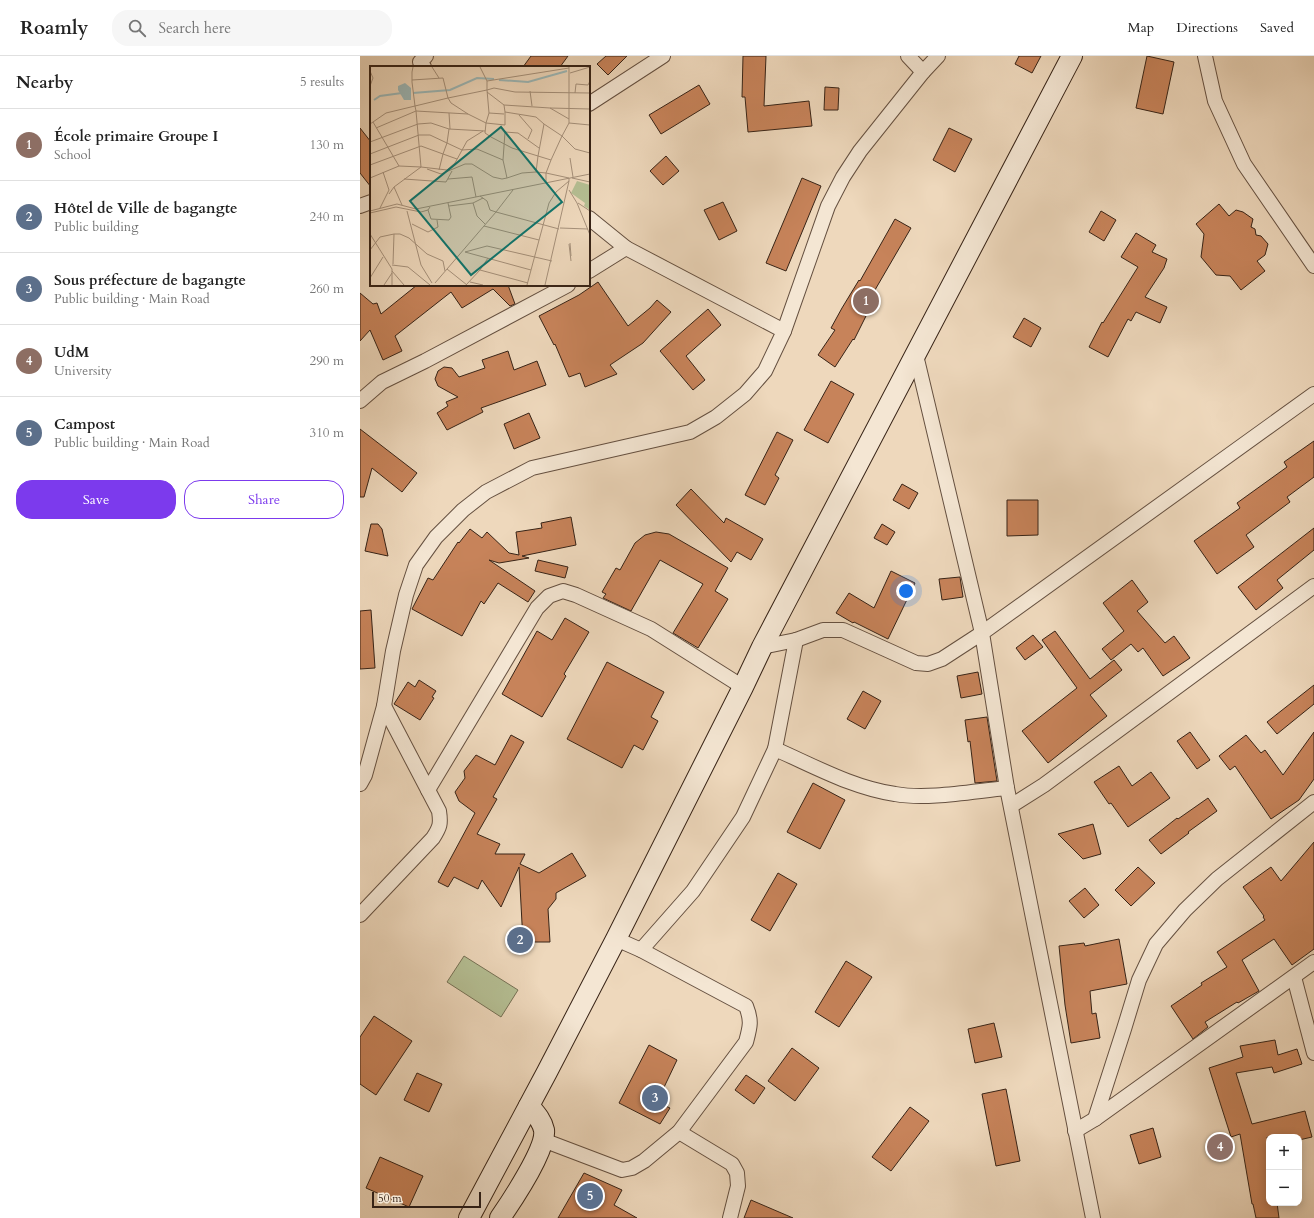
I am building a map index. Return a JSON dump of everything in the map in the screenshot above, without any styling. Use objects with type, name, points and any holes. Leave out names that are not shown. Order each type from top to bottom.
[{"type":"street","points":[[590,103],[663,56]]},
{"type":"street","points":[[908,56],[923,72]]},
{"type":"street","points":[[360,784],[365,775],[384,706],[393,651],[406,595],[416,565],[436,537],[464,510],[486,492],[532,468],[690,432],[716,417],[745,394],[765,371],[784,331],[828,206],[843,177],[860,151],[923,72],[938,56]]},
{"type":"street","points":[[1205,56],[1215,101],[1244,164],[1314,266]]},
{"type":"street","points":[[469,1218],[616,939],[762,647],[916,355],[1068,58]]},
{"type":"street","points":[[360,206],[370,202]]},
{"type":"street","points":[[590,219],[626,248],[784,331]]},
{"type":"street","points":[[590,271],[626,248]]},
{"type":"street","points":[[360,401],[382,382],[425,361],[566,286]]},
{"type":"street","points":[[916,355],[982,633],[1007,788],[1093,1218]]},
{"type":"street","points":[[762,647],[796,640],[823,630],[843,630],[916,663],[928,664],[942,659],[982,633],[1314,394]]},
{"type":"street","points":[[1011,806],[1044,785],[1314,586]]},
{"type":"street","points":[[428,790],[537,608],[549,596],[563,591],[576,594],[651,629],[743,687]]},
{"type":"street","points":[[641,950],[693,891],[743,817],[775,749],[796,640]]},
{"type":"street","points":[[360,916],[433,838],[439,829],[441,822],[439,811],[384,706]]},
{"type":"street","points":[[775,749],[859,785],[895,794],[928,796],[1007,788]]},
{"type":"street","points":[[1095,1119],[1139,980],[1156,944],[1185,910],[1217,879],[1314,802]]},
{"type":"street","points":[[543,1140],[622,1170],[632,1168],[644,1161],[679,1132],[746,1042],[750,1027],[750,1017],[746,1006],[641,950],[616,939]]},
{"type":"street","points":[[1075,1131],[1095,1119],[1314,962]]},
{"type":"street","points":[[1294,977],[1314,1053]]},
{"type":"street","points":[[500,1218],[535,1160],[543,1140],[544,1130],[541,1122],[529,1106]]},
{"type":"street","points":[[679,1132],[732,1164],[737,1173],[738,1186],[730,1218]]},
{"type":"street","points":[[494,1173],[521,1185]]},
{"type":"green space","points":[[464,956],[518,990],[501,1017],[447,982]]},
{"type":"building","points":[[531,56],[568,56],[561,66],[524,66]]},
{"type":"building","points":[[606,56],[627,56],[608,75],[597,64]]},
{"type":"building","points":[[743,56],[766,56],[764,106],[809,101],[812,126],[748,132],[745,97],[742,97]]},
{"type":"building","points":[[1019,56],[1041,56],[1032,73],[1015,64]]},
{"type":"building","points":[[1147,56],[1174,62],[1163,114],[1136,108]]},
{"type":"building","points":[[699,85],[710,104],[661,134],[649,115]]},
{"type":"building","points":[[825,87],[839,88],[838,110],[824,110]]},
{"type":"building","points":[[360,128],[370,141],[370,186],[360,173]]},
{"type":"building","points":[[949,128],[972,139],[955,172],[933,160]]},
{"type":"building","points":[[666,156],[679,171],[663,185],[650,171]]},
{"type":"building","points":[[802,178],[821,186],[786,271],[766,263]]},
{"type":"building","points":[[723,202],[737,231],[719,240],[704,210]]},
{"type":"building","points":[[1219,204],[1229,216],[1236,210],[1243,212],[1253,219],[1251,227],[1255,229],[1256,235],[1261,236],[1268,244],[1265,255],[1257,261],[1265,271],[1241,290],[1230,276],[1216,275],[1201,257],[1204,234],[1196,224]]},
{"type":"building","points":[[1101,211],[1116,220],[1104,241],[1089,232]]},
{"type":"building","points":[[895,219],[911,228],[861,314],[866,316],[854,340],[853,339],[835,367],[818,355],[835,330],[831,328],[859,280],[860,281]]},
{"type":"building","points":[[1136,233],[1156,245],[1152,252],[1167,259],[1164,268],[1145,297],[1167,307],[1160,323],[1136,312],[1131,321],[1128,319],[1108,357],[1089,347],[1102,322],[1103,323],[1138,267],[1121,257]]},
{"type":"building","points":[[598,282],[628,326],[650,308],[657,300],[671,312],[643,343],[610,365],[617,374],[585,387],[580,373],[569,377],[555,344],[554,345],[539,316],[579,295]]},
{"type":"building","points":[[416,286],[508,286],[515,304],[510,306],[493,289],[462,308],[451,292],[395,336],[402,351],[383,360],[370,330],[360,341],[360,293],[373,304],[377,303],[381,314]]},
{"type":"building","points":[[708,309],[721,325],[686,356],[705,380],[693,390],[660,351]]},
{"type":"building","points":[[1024,318],[1041,328],[1031,347],[1013,337]]},
{"type":"building","points":[[508,351],[514,370],[537,361],[546,385],[481,408],[483,412],[447,430],[437,413],[448,406],[446,402],[458,397],[438,386],[435,379],[438,371],[444,367],[452,368],[459,377],[485,368],[482,360]]},
{"type":"building","points":[[831,381],[854,394],[828,443],[804,430]]},
{"type":"building","points":[[529,413],[540,438],[514,449],[504,424]]},
{"type":"building","points":[[360,429],[417,473],[402,492],[372,468],[364,497],[360,497]]},
{"type":"building","points":[[777,432],[793,440],[775,475],[779,478],[765,505],[745,495]]},
{"type":"building","points":[[1314,441],[1314,477],[1287,497],[1290,502],[1246,535],[1254,547],[1217,574],[1194,541],[1240,508],[1237,503],[1287,467],[1284,462]]},
{"type":"building","points":[[902,484],[918,493],[909,509],[893,500]]},
{"type":"building","points":[[691,489],[724,523],[726,518],[763,539],[751,560],[737,552],[731,562],[676,505]]},
{"type":"building","points":[[1007,500],[1038,500],[1038,535],[1007,536]]},
{"type":"building","points":[[571,517],[576,545],[522,556],[529,558],[499,563],[489,560],[535,591],[528,602],[498,583],[484,604],[481,601],[462,636],[412,609],[428,578],[433,580],[458,542],[459,543],[470,529],[482,538],[487,532],[509,553],[519,555],[516,532],[542,528],[541,523]]},
{"type":"building","points":[[371,524],[378,524],[382,529],[388,556],[365,551]]},
{"type":"building","points":[[882,524],[895,532],[887,545],[874,538]]},
{"type":"building","points":[[1314,528],[1314,550],[1277,580],[1283,588],[1256,610],[1238,587]]},
{"type":"building","points":[[656,532],[669,534],[728,568],[715,591],[728,599],[698,648],[673,633],[703,584],[660,560],[631,611],[603,598],[606,594],[602,592],[616,568],[620,570],[635,543],[645,535]]},
{"type":"building","points":[[538,560],[568,567],[565,578],[535,571]]},
{"type":"building","points":[[891,571],[915,583],[888,639],[854,622],[853,623],[836,613],[849,593],[874,608]]},
{"type":"building","points":[[960,577],[963,597],[942,600],[939,579]]},
{"type":"building","points":[[1132,580],[1148,602],[1137,611],[1165,643],[1174,636],[1190,658],[1163,676],[1143,648],[1138,652],[1131,644],[1111,660],[1102,649],[1124,631],[1103,603]]},
{"type":"building","points":[[371,610],[375,668],[360,669],[360,611]]},
{"type":"building","points":[[565,618],[589,632],[564,674],[566,676],[542,717],[502,694],[537,631],[552,640]]},
{"type":"building","points":[[1055,631],[1090,679],[1114,660],[1122,670],[1090,695],[1107,716],[1048,763],[1022,731],[1077,688],[1042,640]]},
{"type":"building","points":[[1033,635],[1043,647],[1025,660],[1016,648]]},
{"type":"building","points":[[607,662],[664,692],[651,717],[658,721],[643,750],[634,745],[622,768],[567,739]]},
{"type":"building","points":[[978,672],[982,694],[961,698],[957,676]]},
{"type":"building","points":[[419,680],[436,691],[432,697],[434,698],[420,720],[394,704],[408,682],[415,687]]},
{"type":"building","points":[[1314,685],[1314,704],[1277,734],[1267,722]]},
{"type":"building","points":[[863,691],[881,701],[865,729],[847,719]]},
{"type":"building","points":[[987,717],[997,781],[975,783],[970,741],[968,742],[965,720]]},
{"type":"building","points":[[1190,732],[1210,760],[1197,769],[1177,741]]},
{"type":"building","points":[[1314,732],[1314,779],[1299,800],[1271,819],[1235,766],[1230,770],[1219,756],[1246,735],[1261,753],[1265,750],[1283,775]]},
{"type":"building","points":[[511,735],[524,742],[493,797],[497,799],[477,834],[500,844],[495,854],[525,854],[520,864],[539,873],[572,853],[586,876],[556,893],[556,899],[548,909],[550,942],[523,942],[519,867],[501,907],[482,880],[478,889],[454,877],[448,887],[438,882],[475,813],[459,801],[455,792],[465,778],[464,771],[476,755],[495,765]]},
{"type":"building","points":[[1119,766],[1132,786],[1151,772],[1170,798],[1128,827],[1111,803],[1109,804],[1094,782]]},
{"type":"building","points":[[813,783],[845,800],[820,849],[787,832]]},
{"type":"building","points":[[1208,798],[1217,811],[1161,854],[1149,840],[1177,818],[1178,819]]},
{"type":"building","points":[[1093,824],[1101,854],[1083,859],[1058,834]]},
{"type":"building","points":[[1314,842],[1314,949],[1292,965],[1274,939],[1242,960],[1259,991],[1238,1003],[1237,1002],[1205,1022],[1208,1027],[1193,1039],[1171,1006],[1202,985],[1201,983],[1227,967],[1217,952],[1265,920],[1263,917],[1264,916],[1243,887],[1271,867],[1281,881]]},
{"type":"building","points":[[1138,867],[1155,883],[1131,906],[1115,890]]},
{"type":"building","points":[[778,873],[797,884],[770,931],[751,920]]},
{"type":"building","points":[[1085,888],[1099,905],[1084,918],[1069,901]]},
{"type":"building","points":[[1119,939],[1127,984],[1090,991],[1092,1014],[1096,1013],[1100,1038],[1071,1043],[1065,1005],[1059,946],[1084,943],[1085,946]]},
{"type":"building","points":[[846,961],[872,977],[839,1027],[815,1012]]},
{"type":"building","points":[[374,1016],[412,1041],[376,1095],[360,1084],[360,1037]]},
{"type":"building","points":[[994,1023],[1002,1057],[975,1063],[968,1029]]},
{"type":"building","points":[[1275,1040],[1278,1055],[1297,1049],[1302,1064],[1274,1073],[1272,1067],[1236,1073],[1252,1124],[1305,1111],[1312,1137],[1302,1139],[1302,1134],[1266,1134],[1266,1206],[1277,1206],[1279,1218],[1256,1218],[1252,1204],[1240,1134],[1231,1137],[1209,1068],[1243,1057],[1240,1046]]},
{"type":"building","points":[[649,1045],[677,1060],[657,1102],[670,1108],[660,1124],[619,1103]]},
{"type":"building","points":[[792,1048],[819,1068],[795,1101],[768,1081]]},
{"type":"building","points":[[417,1073],[442,1084],[429,1112],[404,1100]]},
{"type":"building","points":[[746,1075],[765,1088],[754,1104],[735,1090]]},
{"type":"building","points":[[1006,1089],[1020,1161],[996,1166],[982,1094]]},
{"type":"building","points":[[910,1107],[929,1121],[891,1171],[872,1157]]},
{"type":"building","points":[[1153,1128],[1161,1157],[1139,1164],[1130,1135]]},
{"type":"building","points":[[380,1157],[423,1176],[409,1207],[366,1188]]},
{"type":"building","points":[[584,1173],[622,1190],[614,1205],[637,1218],[558,1218]]},
{"type":"building","points":[[751,1200],[793,1218],[744,1218]]},
{"type":"place","name":"École primaire Groupe I","points":[[866,301]]},
{"type":"place","name":"Hôtel de Ville de bagangte","points":[[520,940]]},
{"type":"place","name":"Sous préfecture de bagangte","points":[[655,1098]]},
{"type":"place","name":"UdM","points":[[1220,1147]]},
{"type":"place","name":"Campost","points":[[590,1196]]}]
